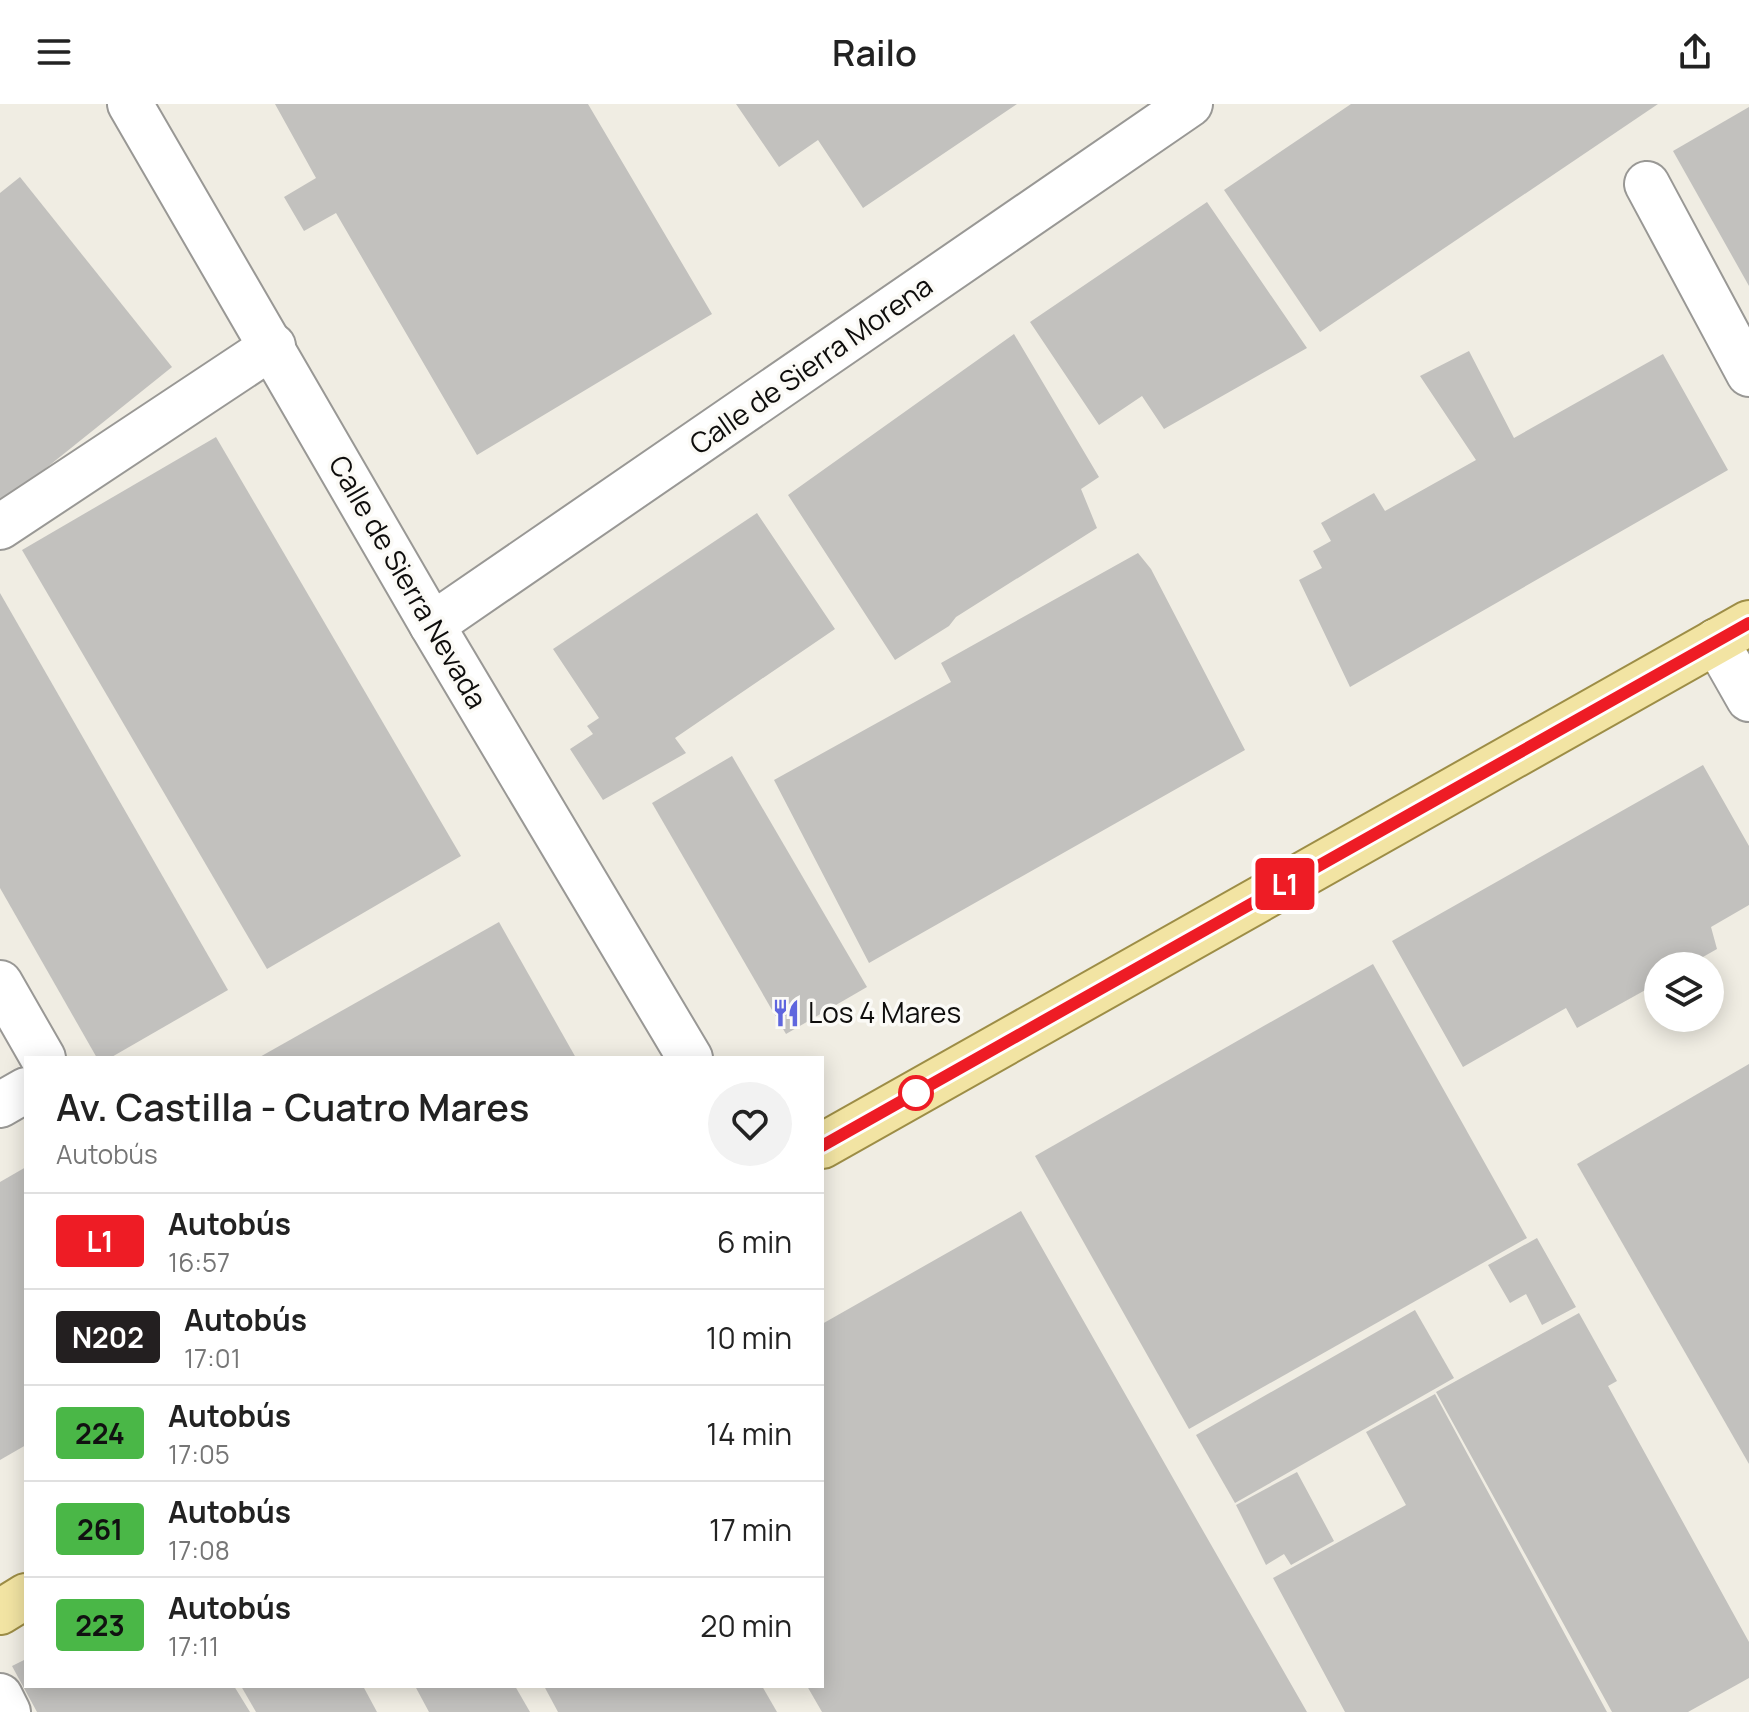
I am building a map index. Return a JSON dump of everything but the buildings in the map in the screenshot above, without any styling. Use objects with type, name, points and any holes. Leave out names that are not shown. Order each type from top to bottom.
[{"type":"main road","points":[[824,1145],[1732,632]]},
{"type":"main road","points":[[0,1612],[24,1597]]},
{"type":"street","name":"Calle de Sierra Nevada","points":[[130,104],[432,625],[689,1056]]},
{"type":"street","name":"Calle de Sierra Morena","points":[[432,625],[1190,104]]},
{"type":"street","points":[[1647,184],[1749,374]]},
{"type":"street","points":[[0,527],[273,346]]},
{"type":"street","points":[[1732,632],[1749,699]]},
{"type":"street","points":[[0,983],[42,1056]]},
{"type":"street","points":[[0,1105],[24,1091]]},
{"type":"street","points":[[0,1696],[8,1712]]},
{"type":"shaded area","points":[[0,104],[1749,104],[1749,1712],[0,1712]]},
{"type":"bus line","name":"L1","points":[[824,1145],[1749,623]]},
{"type":"place","name":"Los 4 Mares","points":[[786,1013]]}]
